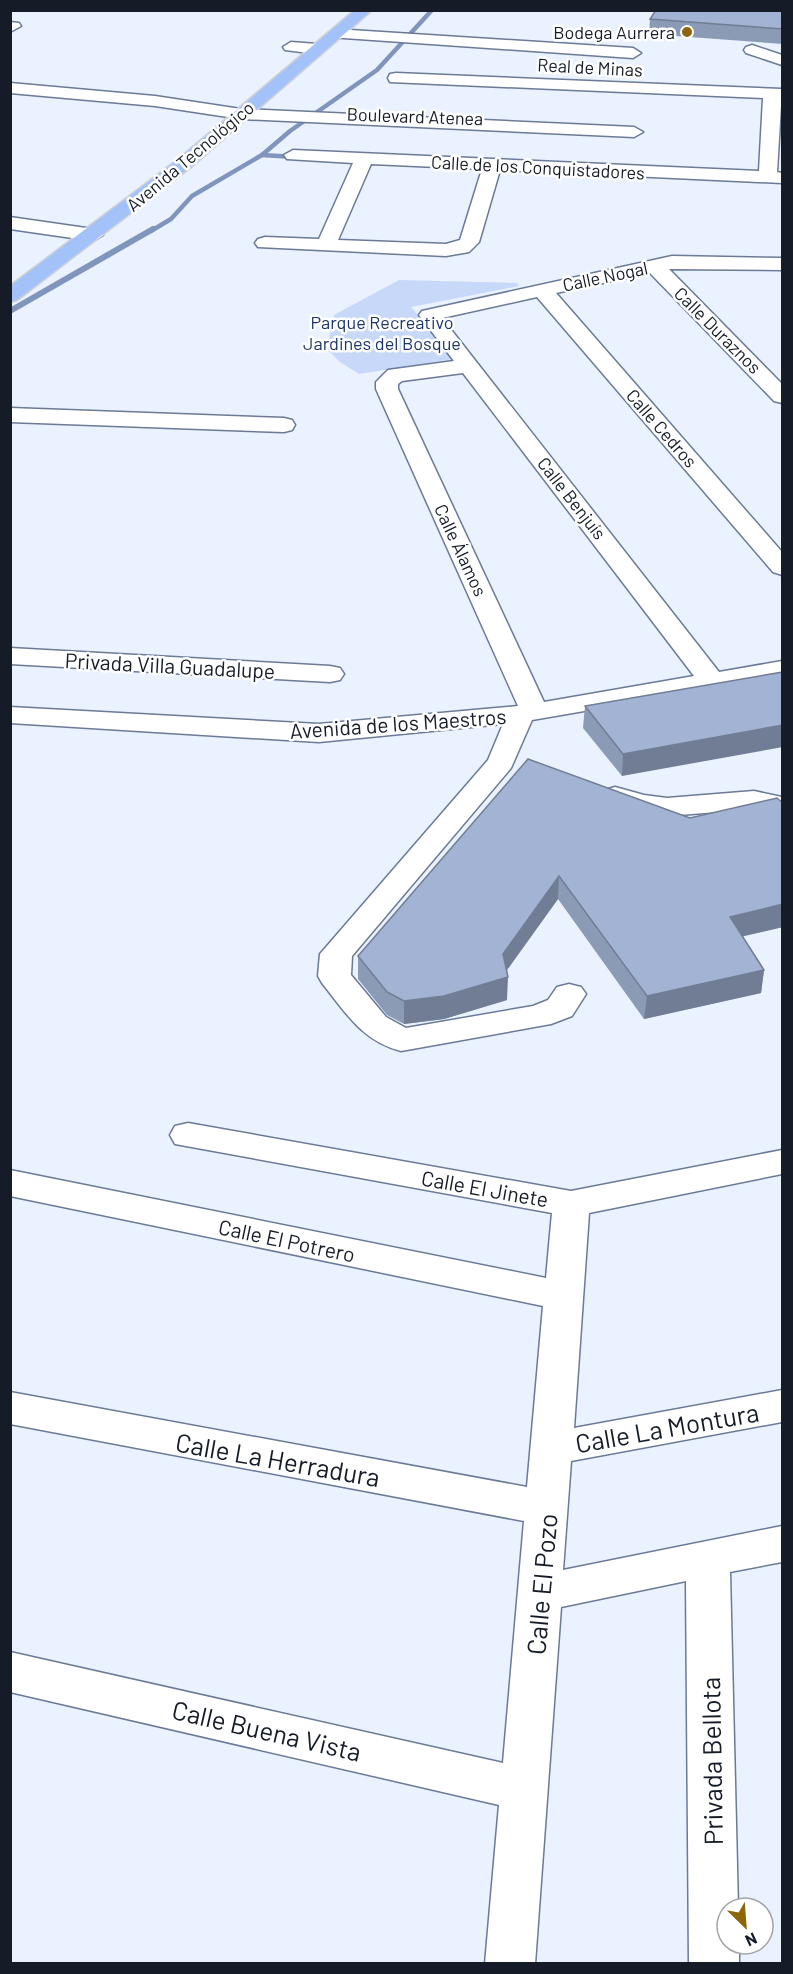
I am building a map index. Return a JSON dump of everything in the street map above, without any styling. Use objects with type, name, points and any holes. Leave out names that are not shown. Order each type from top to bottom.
[{"type":"main road","name":"Avenida Tecnológico","points":[[10,296],[186,162],[362,12]]},
{"type":"street","points":[[335,34],[633,53]]},
{"type":"street","points":[[288,50],[313,52]]},
{"type":"street","points":[[752,50],[783,60]]},
{"type":"street","name":"Real de Minas","points":[[396,78],[481,81],[638,112],[777,94]]},
{"type":"street","points":[[437,163],[447,111],[481,81]]},
{"type":"street","name":"Boulevard Atenea","points":[[10,88],[244,111],[336,117],[447,111],[638,112]]},
{"type":"street","points":[[776,178],[777,94]]},
{"type":"street","points":[[630,172],[638,112]]},
{"type":"street","name":"Calle de los Conquistadores","points":[[293,156],[776,178]]},
{"type":"street","points":[[326,246],[364,159]]},
{"type":"street","points":[[265,243],[446,250],[466,245],[492,165]]},
{"type":"street","points":[[10,223],[93,235]]},
{"type":"street","name":"Calle Nogal","points":[[429,315],[654,265],[701,261],[782,265]]},
{"type":"street","name":"Calle Duraznos","points":[[654,265],[783,396]]},
{"type":"street","name":"Calle Cedros","points":[[541,289],[783,567]]},
{"type":"street","name":"Calle Benjuís","points":[[429,315],[713,682]]},
{"type":"street","name":"Calle Álamos","points":[[468,366],[396,375],[387,382],[387,389],[528,713]]},
{"type":"street","points":[[10,415],[284,425]]},
{"type":"street","name":"Privada Villa Guadalupe","points":[[10,656],[330,674]]},
{"type":"street","name":"Avenida de los Maestros","points":[[10,714],[319,733],[528,713],[783,669]]},
{"type":"street","points":[[528,713],[512,765],[336,954],[334,976],[374,1025],[401,1040],[539,1017],[560,1008],[569,994]]},
{"type":"street","points":[[587,788],[641,804],[667,807],[754,800],[783,806]]},
{"type":"street","name":"Calle El Jinete","points":[[188,1135],[571,1204],[783,1162]]},
{"type":"street","name":"Calle El Potrero","points":[[10,1183],[564,1296]]},
{"type":"street","name":"Calle El Pozo","points":[[510,1964],[571,1204]]},
{"type":"street","name":"Calle La Montura","points":[[552,1448],[783,1406]]},
{"type":"street","name":"Calle La Herradura","points":[[10,1408],[547,1508]]},
{"type":"street","points":[[540,1593],[783,1544]]},
{"type":"street","name":"Privada Bellota","points":[[708,1559],[714,1964]]},
{"type":"street","name":"Calle Buena Vista","points":[[10,1672],[524,1789]]},
{"type":"green space","name":"Parque Recreativo Jardines del Bosque","points":[[399,280],[517,283],[519,286],[411,307],[453,359],[359,374],[340,362],[327,349],[334,315]]},
{"type":"building","points":[[656,10],[783,10],[783,29],[650,19]]},
{"type":"building","points":[[783,672],[783,725],[623,754],[585,706]]},
{"type":"building","points":[[528,759],[690,818],[777,798],[783,803],[783,904],[730,917],[764,970],[647,996],[559,876],[503,954],[508,977],[444,996],[404,1001],[387,992],[358,956]]},
{"type":"waterway","points":[[262,155],[290,131],[377,70],[432,10]]},
{"type":"waterway","points":[[151,231],[171,219],[192,196],[262,155]]},
{"type":"waterway","points":[[262,155],[295,157]]},
{"type":"waterway","points":[[10,311],[153,229]]},
{"type":"place","name":"Bodega Aurrera","points":[[687,32]]}]
